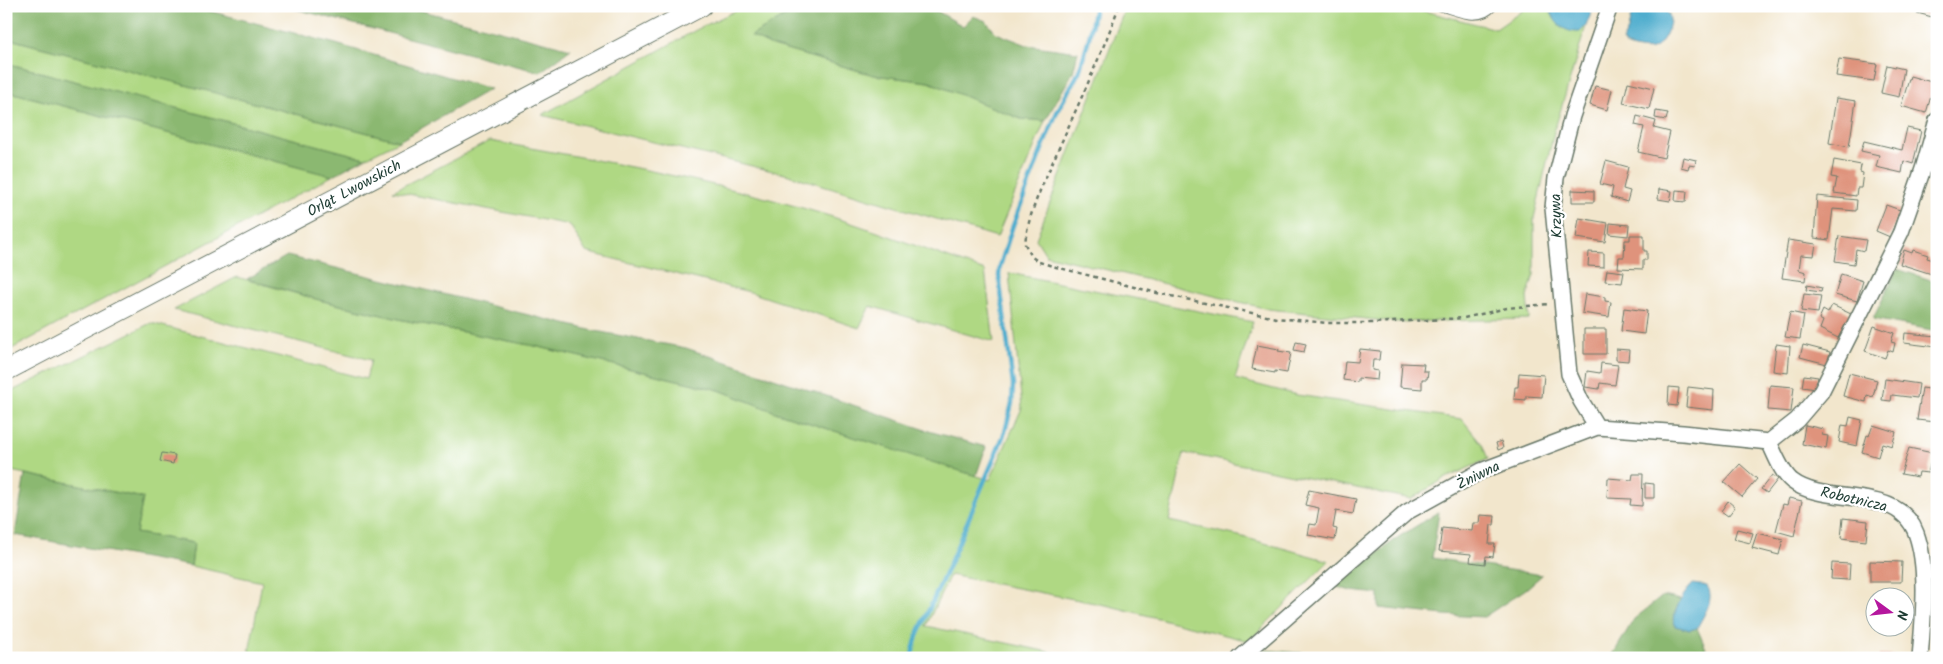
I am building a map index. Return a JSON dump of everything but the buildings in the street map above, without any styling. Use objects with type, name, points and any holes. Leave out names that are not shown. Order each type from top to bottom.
[{"type":"street","name":"Orląt Lwowskich","points":[[6,371],[702,6]]},
{"type":"street","name":"Krzywa","points":[[1597,427],[1581,401],[1569,374],[1553,208],[1556,178],[1572,116],[1610,6]]},
{"type":"street","points":[[1769,442],[1797,420],[1821,392],[1901,232],[1937,120]]},
{"type":"street","name":"Żniwna","points":[[1240,658],[1407,512],[1482,471],[1597,427],[1769,442]]},
{"type":"street","name":"Robotnicza","points":[[1769,442],[1779,464],[1791,481],[1809,490],[1887,504],[1906,516],[1916,531],[1920,548],[1923,590],[1920,658]]},
{"type":"lane","points":[[1439,6],[1478,16],[1486,14],[1493,6]]},
{"type":"path","points":[[1119,6],[1103,52],[1053,162],[1030,222],[1025,244],[1029,253],[1039,262],[1065,270],[1261,316],[1302,321],[1372,323],[1464,318],[1507,308],[1562,304]]},
{"type":"green space","points":[[6,6],[190,6],[336,44],[490,89],[399,141],[6,38]]},
{"type":"green space","points":[[284,6],[403,6],[571,49],[540,72]]},
{"type":"green space","points":[[745,6],[802,6],[752,36],[772,46],[874,75],[929,82],[1021,119],[1045,121],[997,237],[789,175],[542,115],[696,30]]},
{"type":"green space","points":[[802,6],[928,6],[963,26],[973,16],[986,21],[996,33],[1027,45],[1078,52],[1073,72],[1045,121],[1021,119],[929,82],[874,75],[772,46],[751,36]]},
{"type":"green space","points":[[1126,6],[1404,6],[1496,29],[1522,11],[1524,6],[1549,6],[1549,9],[1580,32],[1586,26],[1554,132],[1534,218],[1534,275],[1527,297],[1529,319],[1396,322],[1268,309],[1046,255],[1036,239]]},
{"type":"green space","points":[[6,38],[399,141],[365,158],[6,63]]},
{"type":"green space","points":[[6,63],[365,158],[332,176],[6,91]]},
{"type":"green space","points":[[6,91],[332,176],[6,352]]},
{"type":"green space","points":[[490,141],[649,170],[767,198],[896,238],[985,271],[994,342],[870,306],[859,328],[750,292],[586,252],[570,225],[393,191]]},
{"type":"green space","points":[[287,256],[590,330],[686,348],[932,432],[986,447],[976,476],[778,413],[719,390],[539,347],[403,320],[323,301],[247,279]]},
{"type":"green space","points":[[1897,269],[1937,282],[1937,331],[1873,319]]},
{"type":"green space","points":[[1009,273],[1253,322],[1235,379],[1297,395],[1462,419],[1482,444],[1488,459],[1444,479],[1411,499],[1184,453],[1169,521],[1239,536],[1329,561],[1249,641],[1110,606],[950,575],[926,626],[1077,658],[248,658],[262,582],[191,566],[194,543],[136,533],[143,498],[6,470],[6,394],[151,323],[366,379],[371,360],[174,310],[237,277],[323,301],[403,320],[539,347],[719,390],[778,413],[990,480],[1022,408]]},
{"type":"green space","points":[[25,474],[143,498],[136,533],[194,543],[191,566],[15,535]]},
{"type":"green space","points":[[1439,512],[1432,558],[1542,575],[1526,589],[1484,617],[1379,608],[1379,594],[1351,591],[1334,586],[1400,536]]},
{"type":"green space","points":[[1663,596],[1681,600],[1674,616],[1675,626],[1690,630],[1697,628],[1710,658],[1611,658],[1634,619]]},
{"type":"green space","points":[[1263,650],[1362,658],[1255,658]]},
{"type":"water","points":[[1549,6],[1594,6],[1586,26],[1580,32],[1574,32],[1569,31],[1556,22]]},
{"type":"water","points":[[1633,6],[1663,6],[1668,13],[1670,20],[1668,28],[1662,41],[1655,48],[1649,50],[1638,49],[1625,45],[1622,41],[1628,30]]},
{"type":"water","points":[[1693,584],[1707,586],[1710,596],[1708,607],[1697,628],[1690,630],[1675,626],[1674,621],[1676,609],[1685,593]]},
{"type":"waterway","points":[[911,658],[917,636],[1005,432],[1012,403],[1013,385],[999,276],[1000,266],[1012,228],[1057,112],[1079,72],[1089,38],[1095,6]]}]
